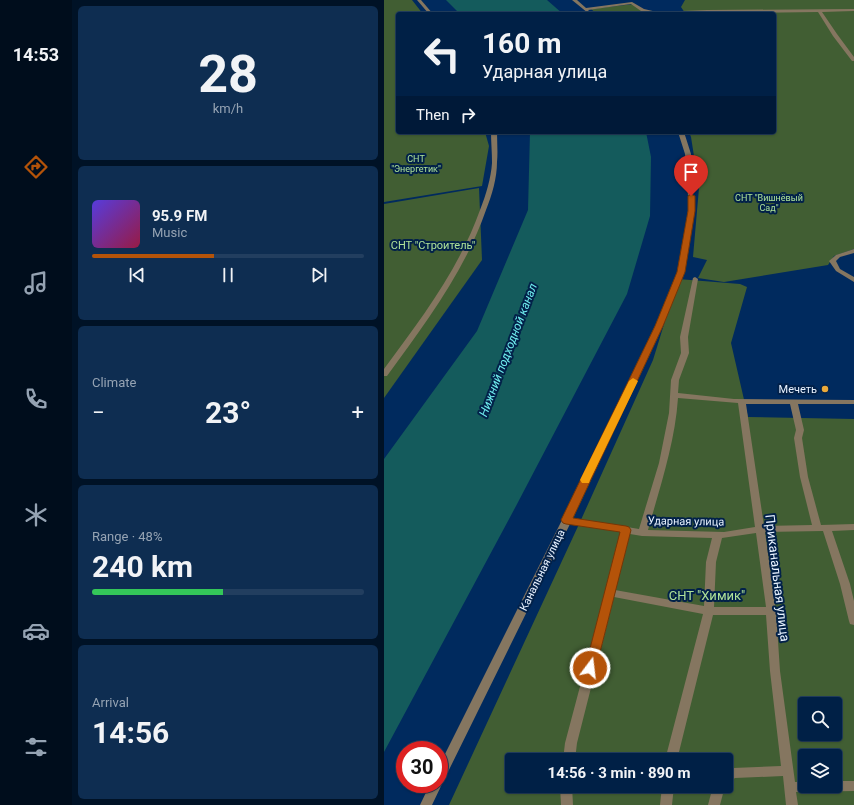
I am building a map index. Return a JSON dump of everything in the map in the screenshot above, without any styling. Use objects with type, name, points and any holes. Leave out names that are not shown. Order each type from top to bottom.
[{"type":"street","points":[[419,0],[429,12]]},
{"type":"street","points":[[574,0],[589,12]]},
{"type":"street","points":[[585,9],[632,3],[643,10],[652,12]]},
{"type":"street","points":[[819,10],[835,35],[854,60]]},
{"type":"street","points":[[682,12],[854,10]]},
{"type":"street","points":[[384,374],[435,304],[466,251],[488,194],[494,164],[494,134]]},
{"type":"street","name":"Канальная улица","points":[[448,760],[566,520],[659,326],[681,272],[691,211],[688,154],[682,134]]},
{"type":"street","points":[[854,252],[838,256],[832,261],[838,270],[854,280]]},
{"type":"street","points":[[642,532],[663,463],[675,395],[675,380],[685,353],[684,337],[695,280]]},
{"type":"street","points":[[675,395],[742,401],[854,402]]},
{"type":"street","name":"Приканальная улица","points":[[742,401],[771,611],[775,671],[792,805]]},
{"type":"street","points":[[794,402],[800,430],[798,438],[804,477],[845,584],[854,621]]},
{"type":"street","name":"Ударная улица","points":[[566,520],[642,532],[718,534],[759,529],[854,526]]},
{"type":"street","points":[[570,753],[571,743],[626,530]]},
{"type":"street","points":[[673,753],[709,611],[711,562],[718,534]]},
{"type":"street","points":[[610,593],[709,611],[771,611]]},
{"type":"street","points":[[733,773],[788,771]]},
{"type":"street","points":[[790,786],[854,786]]},
{"type":"street","points":[[426,805],[432,793]]},
{"type":"street","points":[[566,793],[567,805]]},
{"type":"street","points":[[666,805],[667,793]]},
{"type":"street","points":[[714,805],[717,793]]},
{"type":"green space","name":"СНТ \"Энергетик\"","points":[[384,0],[412,0],[421,12],[396,12],[396,134],[486,134],[489,146],[482,186],[384,202]]},
{"type":"green space","name":"СНТ \"Вишнёвый Сад\"","points":[[685,0],[854,0],[854,249],[834,256],[828,265],[724,282],[698,278],[707,260],[693,257],[699,188],[690,134],[776,134],[776,12],[684,12],[681,7]]},
{"type":"green space","name":"СНТ \"Вишнёвый Сад\"","points":[[634,4],[651,12],[595,12],[591,9]]},
{"type":"green space","name":"СНТ \"Строитель\"","points":[[479,188],[482,260],[384,398],[384,204]]},
{"type":"green space","name":"СНТ \"Химик\"","points":[[678,279],[740,284],[747,287],[731,343],[748,417],[854,419],[854,805],[449,805],[653,360]]},
{"type":"water","points":[[446,0],[547,0],[561,12],[458,12]]},
{"type":"water","name":"Нижний подходной канал","points":[[530,134],[646,134],[651,157],[650,216],[627,294],[516,506],[384,752],[384,459],[477,331],[528,210]]},
{"type":"slow traffic","points":[[585,480],[633,381]]},
{"type":"place","name":"Мечеть","points":[[825,389]]},
{"type":"route","points":[[590,668],[626,530],[566,520],[659,326],[681,272],[691,211],[691,196]]}]
